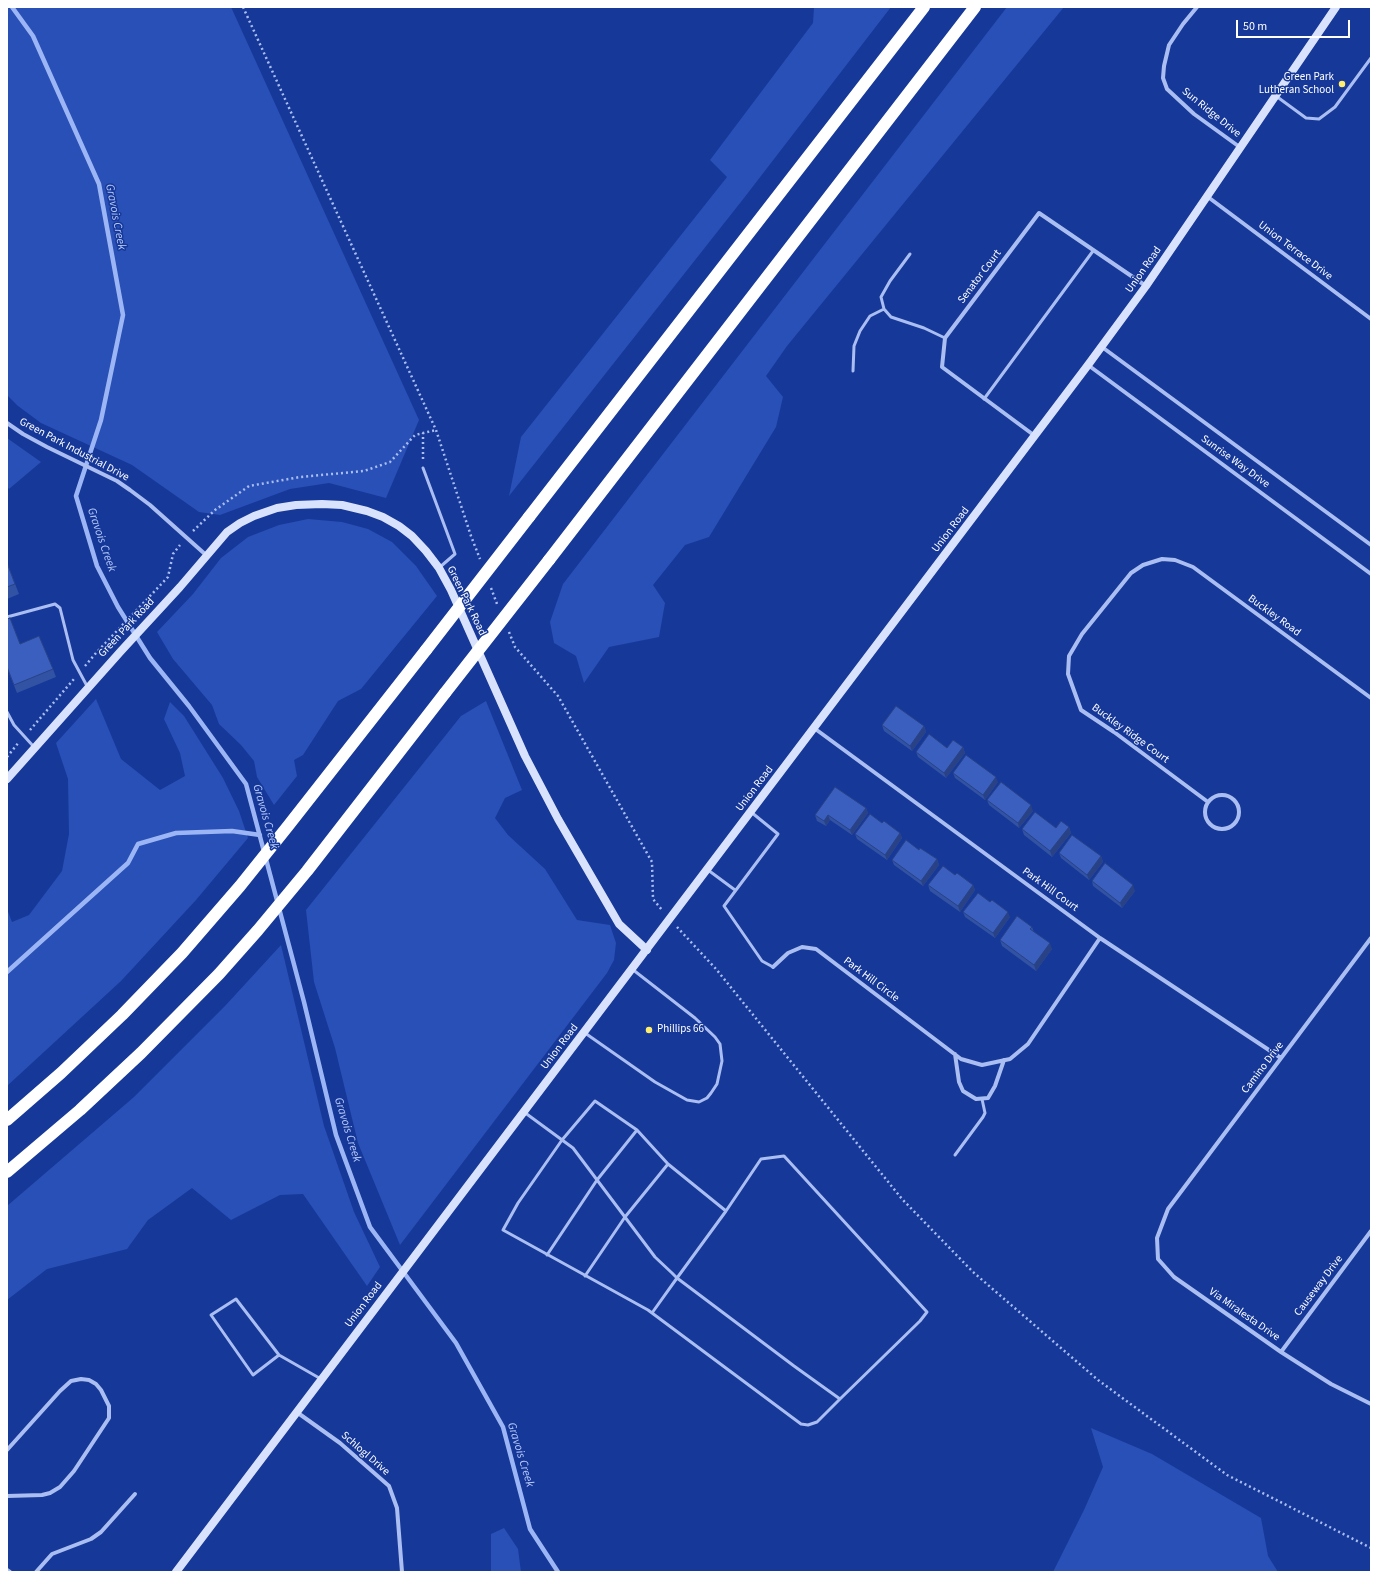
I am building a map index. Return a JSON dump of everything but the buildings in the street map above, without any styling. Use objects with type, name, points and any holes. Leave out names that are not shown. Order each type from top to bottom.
[{"type":"highway","points":[[7,1120],[61,1073],[122,1015],[240,886],[426,650],[924,7]]},
{"type":"highway","points":[[7,1172],[80,1110],[141,1053],[219,974],[258,930],[337,832],[549,560],[975,7]]},
{"type":"main road","name":"Union Road","points":[[176,1572],[298,1413],[322,1379],[1088,366],[1208,197],[1336,7]]},
{"type":"main road","name":"Green Park Road","points":[[7,779],[36,748],[121,650],[180,587],[227,532],[254,516],[277,508],[296,505],[322,504],[361,509],[383,517],[412,536],[426,551],[438,568],[451,590],[525,756],[558,819],[618,924],[647,950]]},
{"type":"street","name":"Sun Ridge Drive","points":[[1197,7],[1182,24],[1169,46],[1164,66],[1163,78],[1167,89],[1194,114],[1241,148]]},
{"type":"street","name":"Union Terrace Drive","points":[[1208,197],[1371,319]]},
{"type":"street","name":"Senator Court","points":[[945,338],[1039,213],[1146,286]]},
{"type":"street","points":[[945,338],[942,367],[1035,436]]},
{"type":"street","name":"Sunrise Way Drive","points":[[1102,347],[1371,545]]},
{"type":"street","name":"Sunrise Way Drive","points":[[1088,366],[1371,574]]},
{"type":"street","name":"Green Park Industrial Drive","points":[[7,423],[47,448],[117,481],[130,490],[206,555]]},
{"type":"street","name":"Buckley Road","points":[[1162,559],[1175,560],[1193,567],[1371,698]]},
{"type":"street","name":"Buckley Ridge Court","points":[[1162,559],[1143,565],[1131,573],[1082,634],[1069,656],[1068,674],[1081,710],[1114,732],[1208,802]]},
{"type":"street","name":"Park Hill Court","points":[[814,728],[1100,938],[1281,1058]]},
{"type":"street","points":[[1219,795],[1230,797],[1238,805],[1240,810],[1237,821],[1233,826],[1223,830],[1212,826],[1206,817],[1205,811],[1208,802],[1219,795]]},
{"type":"street","name":"Park Hill Circle","points":[[773,967],[788,953],[802,948],[816,949],[961,1059],[982,1065],[1010,1059],[1028,1044],[1100,938]]},
{"type":"street","name":"Camino Drive","points":[[1168,1208],[1371,938]]},
{"type":"street","points":[[955,1054],[959,1082],[963,1091],[976,1099],[988,1098],[995,1086],[1004,1060]]},
{"type":"street","name":"Via Miralesta Drive","points":[[1168,1208],[1158,1238],[1158,1259],[1174,1277],[1281,1352],[1331,1384],[1371,1404]]},
{"type":"street","name":"Causeway Drive","points":[[1281,1352],[1371,1231]]},
{"type":"street","points":[[7,1450],[60,1391],[71,1381],[81,1379],[89,1380],[96,1384],[101,1390],[109,1406],[109,1418],[64,1484],[50,1493],[42,1495],[7,1496]]},
{"type":"street","name":"Schlogl Drive","points":[[298,1413],[340,1443],[389,1486],[397,1508],[402,1572]]},
{"type":"street","points":[[36,1572],[52,1554],[91,1539],[101,1532],[135,1494]]},
{"type":"lane","points":[[1276,96],[1306,118],[1319,119],[1335,107],[1371,58]]},
{"type":"lane","points":[[984,399],[1093,250]]},
{"type":"lane","points":[[910,254],[890,281],[881,297],[884,309],[891,317],[924,328],[945,338]]},
{"type":"lane","points":[[853,370],[854,346],[860,331],[870,316],[884,309]]},
{"type":"lane","points":[[423,468],[455,554],[438,568]]},
{"type":"lane","points":[[7,617],[56,604],[60,608],[73,660],[88,688]]},
{"type":"lane","points":[[7,712],[14,725],[36,748]]},
{"type":"lane","points":[[751,812],[778,834],[724,906],[762,961],[773,967]]},
{"type":"lane","points":[[708,870],[735,890]]},
{"type":"lane","points":[[585,1033],[655,1082],[687,1100],[699,1102],[707,1098],[711,1093],[717,1084],[722,1061],[720,1044],[715,1037],[695,1018],[632,969]]},
{"type":"lane","points":[[955,1155],[985,1113],[982,1099]]},
{"type":"lane","points":[[652,1313],[726,1211],[761,1159],[784,1156],[927,1312],[920,1321],[817,1422],[808,1425],[801,1424],[652,1313],[503,1230],[518,1203],[562,1140],[595,1101],[637,1130],[668,1164],[726,1211]]},
{"type":"lane","points":[[524,1112],[573,1148],[656,1257],[677,1278],[840,1399]]},
{"type":"lane","points":[[547,1255],[597,1180],[637,1130]]},
{"type":"lane","points":[[586,1276],[625,1217],[668,1164]]},
{"type":"lane","points":[[279,1355],[253,1375],[211,1315],[236,1299],[279,1355],[322,1379]]},
{"type":"path","points":[[243,7],[436,430],[470,536],[482,564]]},
{"type":"path","points":[[7,757],[111,638],[168,577],[173,554],[186,537],[215,510],[249,486],[300,477],[364,471],[390,462],[415,435],[436,430]]},
{"type":"path","points":[[423,433],[423,468]]},
{"type":"path","points":[[490,585],[498,606]]},
{"type":"path","points":[[507,626],[515,648],[558,696],[652,862],[653,899],[657,904]]},
{"type":"path","points":[[684,934],[716,969],[902,1199],[973,1272],[1098,1380],[1227,1475],[1371,1548]]},
{"type":"shaded area","points":[[7,7],[231,7],[419,420],[386,498],[329,483],[290,489],[220,515],[199,512],[132,465],[41,423],[18,406],[7,395]]},
{"type":"shaded area","points":[[814,7],[891,7],[744,198],[509,496],[521,437],[727,177],[710,160],[813,23]]},
{"type":"shaded area","points":[[1007,7],[1064,7],[787,346],[766,376],[783,397],[776,427],[709,537],[685,545],[653,585],[665,603],[659,637],[609,647],[584,683],[576,656],[554,643],[550,622],[563,584]]},
{"type":"shaded area","points":[[7,438],[41,462],[9,489],[7,486]]},
{"type":"shaded area","points":[[308,519],[342,522],[368,529],[392,542],[416,566],[437,596],[361,689],[338,701],[303,755],[294,760],[297,776],[274,805],[257,777],[254,761],[241,745],[219,724],[212,705],[173,659],[157,632],[193,594],[221,558],[248,537],[279,525]]},
{"type":"shaded area","points":[[96,699],[121,759],[160,790],[185,776],[180,753],[164,719],[170,702],[184,716],[223,778],[239,811],[248,838],[196,900],[121,981],[7,1086],[7,909],[12,922],[29,915],[62,871],[69,834],[68,779],[56,743]]},
{"type":"shaded area","points":[[486,701],[522,790],[505,798],[495,818],[508,835],[545,869],[577,920],[610,925],[616,943],[614,960],[607,973],[400,1245],[358,1143],[335,1048],[314,982],[306,910],[461,716]]},
{"type":"shaded area","points":[[281,945],[324,1126],[354,1212],[380,1267],[367,1286],[303,1194],[280,1195],[231,1220],[192,1188],[148,1220],[127,1249],[47,1269],[7,1300],[7,1206],[134,1097],[225,1006]]},
{"type":"shaded area","points":[[1091,1428],[1152,1454],[1261,1518],[1268,1556],[1278,1572],[1053,1572],[1084,1510],[1103,1467]]},
{"type":"shaded area","points":[[504,1528],[518,1549],[521,1572],[491,1572],[491,1534]]},
{"type":"waterway","name":"Gravois Creek","points":[[12,7],[33,36],[99,184],[123,315],[101,420],[76,496],[97,566],[118,607],[150,658],[189,706],[246,784],[304,1002],[336,1135],[370,1227],[456,1343],[503,1427],[530,1529],[558,1572]]},
{"type":"waterway","points":[[7,972],[128,863],[138,844],[176,833],[232,831],[260,835]]},
{"type":"place","name":"Green Park Lutheran School","points":[[1342,84]]},
{"type":"place","name":"Phillips 66","points":[[649,1030]]}]
